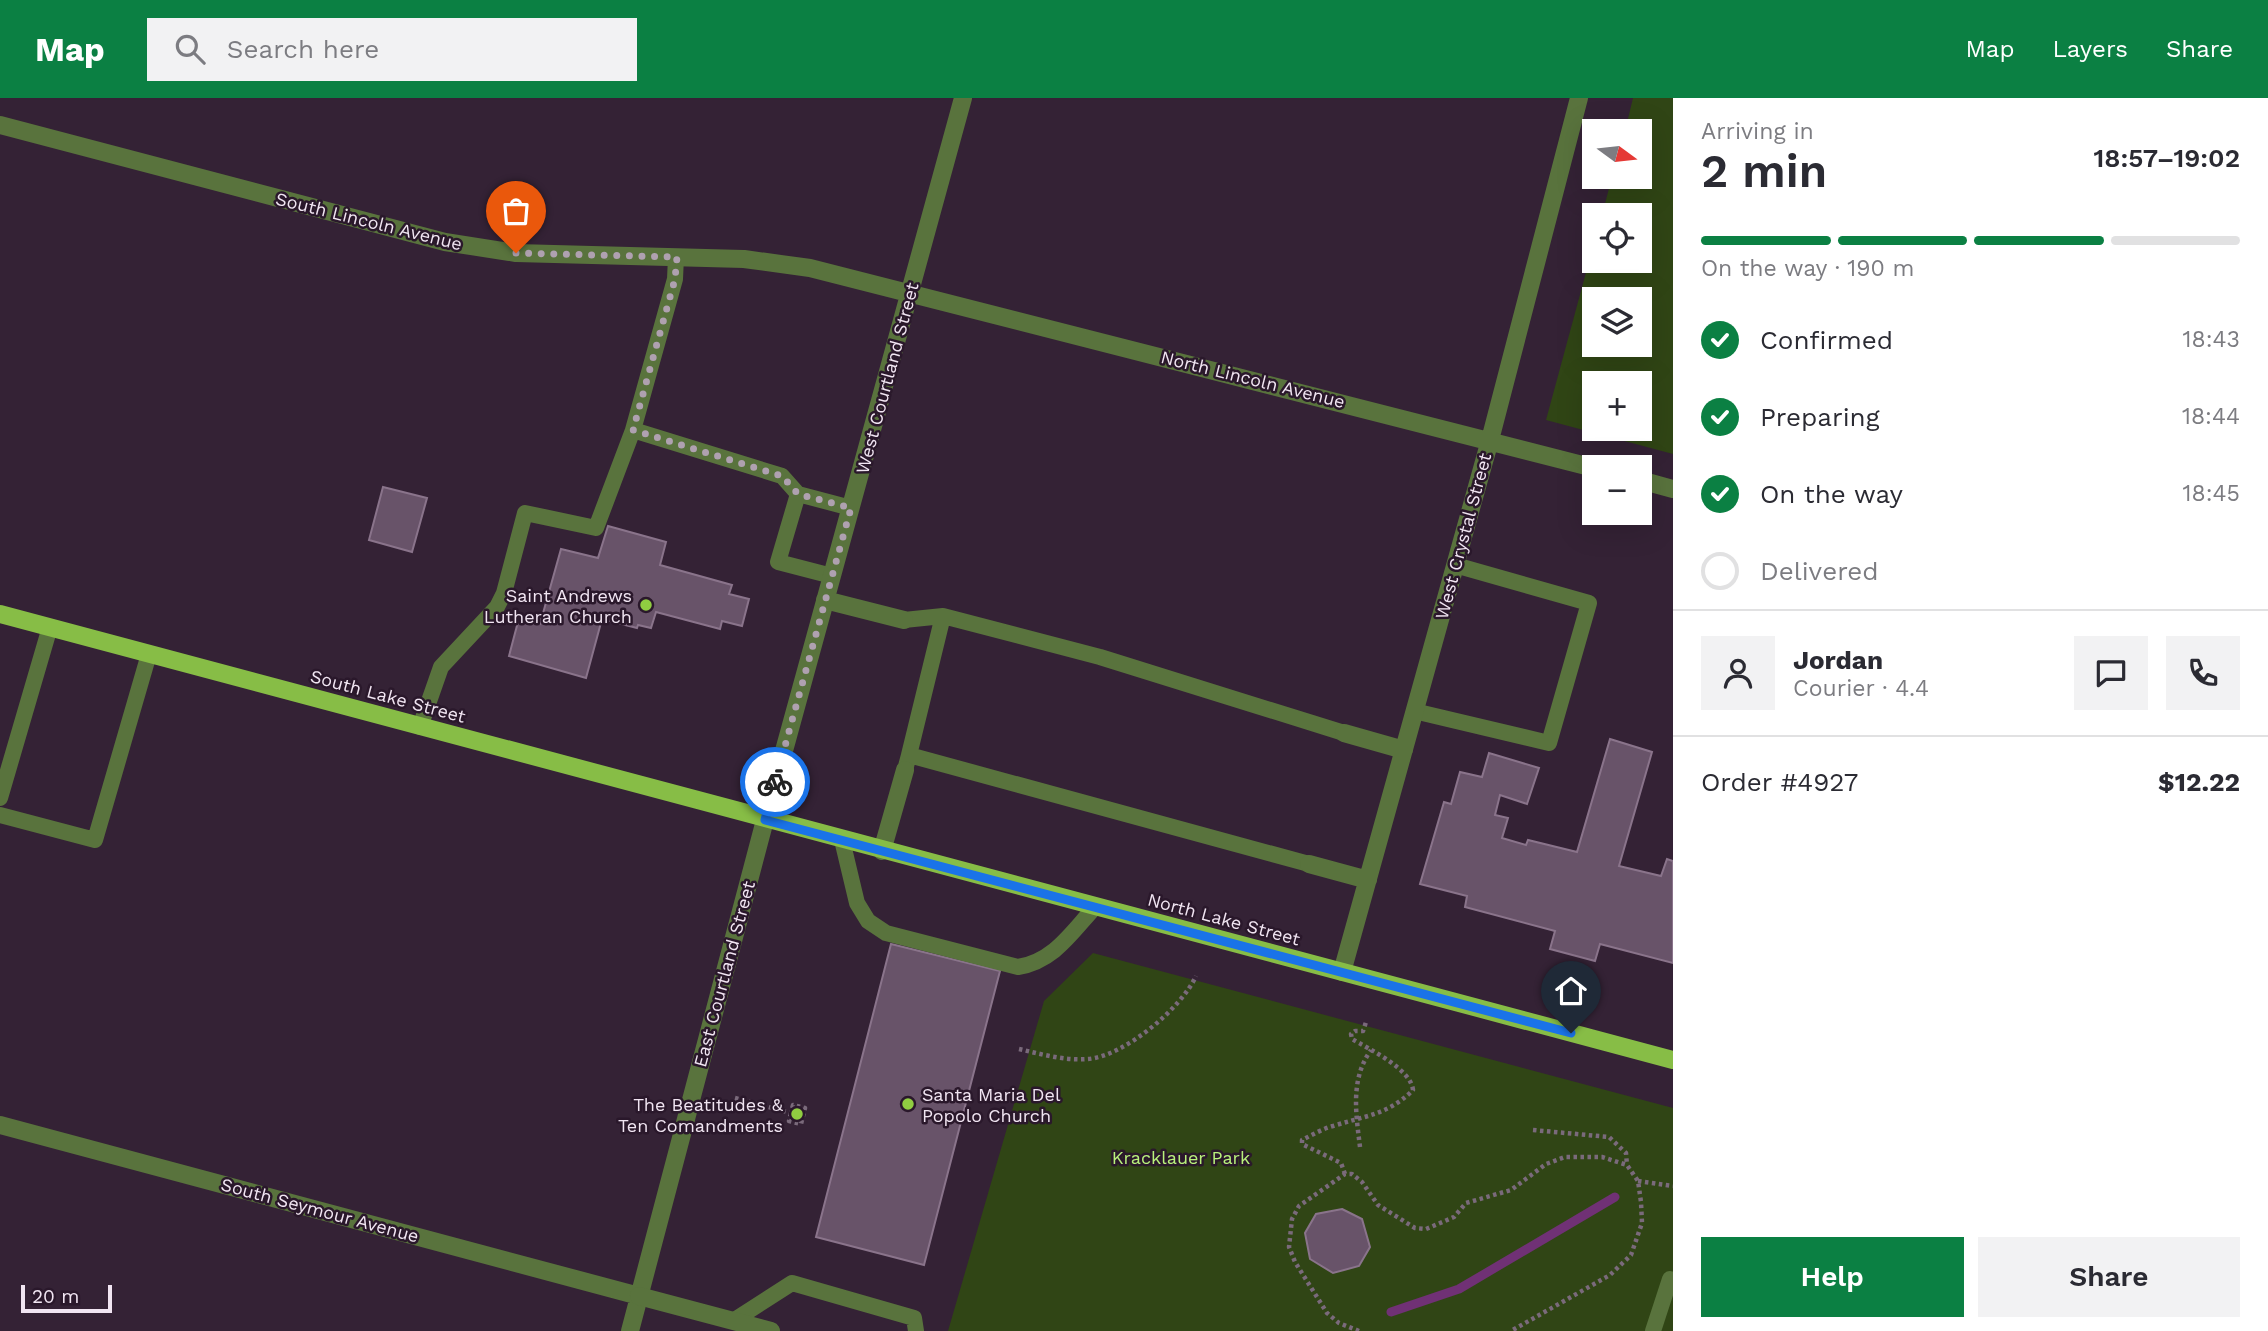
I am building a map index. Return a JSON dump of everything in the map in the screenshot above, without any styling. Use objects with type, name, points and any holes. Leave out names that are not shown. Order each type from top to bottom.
[{"type":"main road","name":"South Lake Street","points":[[0,614],[765,820]]},
{"type":"main road","name":"North Lake Street","points":[[765,820],[1673,1060]]},
{"type":"street","name":"West Courtland Street","points":[[765,820],[963,98]]},
{"type":"street","name":"West Crystal Street","points":[[1342,972],[1490,440],[1578,98]]},
{"type":"street","name":"South Lincoln Avenue","points":[[0,125],[445,242],[516,253],[744,259],[810,268],[910,292]]},
{"type":"street","name":"North Lincoln Avenue","points":[[910,292],[1582,465]]},
{"type":"street","points":[[1652,483],[1673,489]]},
{"type":"street","points":[[825,600],[904,620]]},
{"type":"street","points":[[1344,733],[1404,750]]},
{"type":"street","points":[[882,850],[907,763]]},
{"type":"street","name":"East Courtland Street","points":[[630,1331],[765,820]]},
{"type":"street","points":[[1309,864],[1368,880]]},
{"type":"street","name":"South Seymour Avenue","points":[[0,1125],[771,1331]]},
{"type":"lane","points":[[420,727],[441,667],[497,607],[504,593],[524,513],[596,528],[633,430],[675,279],[677,257]]},
{"type":"lane","points":[[633,430],[782,476],[798,494],[851,508]]},
{"type":"lane","points":[[798,494],[778,562],[832,576]]},
{"type":"lane","points":[[1414,711],[1549,743],[1589,603],[1455,565]]},
{"type":"lane","points":[[904,620],[943,616],[1100,657],[1344,733]]},
{"type":"lane","points":[[943,616],[907,763],[1309,864]]},
{"type":"lane","points":[[0,798],[51,627]]},
{"type":"lane","points":[[0,815],[94,840],[149,654]]},
{"type":"lane","points":[[842,840],[857,903],[868,921],[887,933],[1018,967],[1034,964],[1049,956],[1095,907]]},
{"type":"lane","points":[[1653,1331],[1670,1279],[1673,1280]]},
{"type":"lane","points":[[733,1321],[792,1283],[914,1318],[916,1331]]},
{"type":"path","points":[[1019,1049],[1063,1058],[1091,1059],[1117,1049],[1151,1028],[1174,1009],[1191,988],[1196,976]]},
{"type":"path","points":[[1345,1174],[1341,1163],[1302,1144],[1302,1140],[1328,1127],[1388,1110],[1413,1090],[1405,1074],[1352,1039],[1351,1034],[1363,1031],[1366,1022]]},
{"type":"path","points":[[1360,1147],[1355,1103],[1362,1063],[1371,1050]]},
{"type":"path","points":[[735,1098],[791,1113]]},
{"type":"path","points":[[793,1105],[805,1108],[801,1124],[789,1121],[791,1113],[793,1105]]},
{"type":"path","points":[[1511,1331],[1610,1275],[1632,1255],[1642,1223],[1638,1181],[1627,1165],[1626,1153],[1609,1138],[1533,1130]]},
{"type":"path","points":[[1359,1331],[1339,1323],[1326,1313],[1295,1262],[1289,1247],[1292,1219],[1299,1206],[1345,1174],[1352,1174],[1362,1182],[1378,1205],[1415,1228],[1426,1229],[1454,1217],[1466,1203],[1511,1190],[1546,1164],[1564,1157],[1602,1157],[1627,1165]]},
{"type":"path","points":[[1638,1181],[1673,1186]]},
{"type":"green space","points":[[1633,98],[1673,98],[1673,454],[1624,441],[1652,441],[1652,371],[1582,371],[1582,430],[1546,420],[1582,287],[1582,357],[1652,357],[1652,287],[1582,287],[1586,273],[1652,273],[1652,203],[1605,203],[1609,189],[1652,189],[1652,119],[1628,119]]},
{"type":"green space","name":"Kracklauer Park","points":[[1093,953],[1673,1108],[1673,1331],[948,1331],[1044,1001]]},
{"type":"building","points":[[383,487],[427,498],[412,552],[369,540]]},
{"type":"building","name":"Saint Andrews Lutheran Church","points":[[608,526],[666,542],[660,565],[732,585],[729,594],[749,599],[742,626],[722,621],[720,629],[656,612],[651,628],[638,625],[637,628],[602,619],[586,678],[509,656],[519,618],[540,624],[561,549],[598,558]]},
{"type":"building","points":[[1610,739],[1652,752],[1619,866],[1661,876],[1667,859],[1673,861],[1673,963],[1600,944],[1595,961],[1550,949],[1555,931],[1465,907],[1467,896],[1420,884],[1444,802],[1451,804],[1460,772],[1482,777],[1489,753],[1539,768],[1527,804],[1500,795],[1495,815],[1508,818],[1502,838],[1526,845],[1528,840],[1577,852]]},
{"type":"building","name":"Santa Maria Del Popolo Church","points":[[891,944],[1000,971],[924,1265],[816,1237]]},
{"type":"building","points":[[1342,1209],[1362,1219],[1370,1247],[1359,1266],[1333,1273],[1310,1259],[1305,1233],[1316,1214]]},
{"type":"waterway","points":[[1391,1312],[1459,1289],[1615,1197]]},
{"type":"way so far","points":[[516,253],[677,257],[675,279],[633,430],[782,476],[798,494],[851,508],[775,782]]},
{"type":"place","name":"Saint Andrews Lutheran Church","points":[[646,605]]},
{"type":"place","name":"Santa Maria Del Popolo Church","points":[[908,1104]]},
{"type":"place","name":"The Beatitudes & Ten Comandments","points":[[797,1114]]},
{"type":"route","points":[[775,782],[765,820],[1571,1033]]}]
